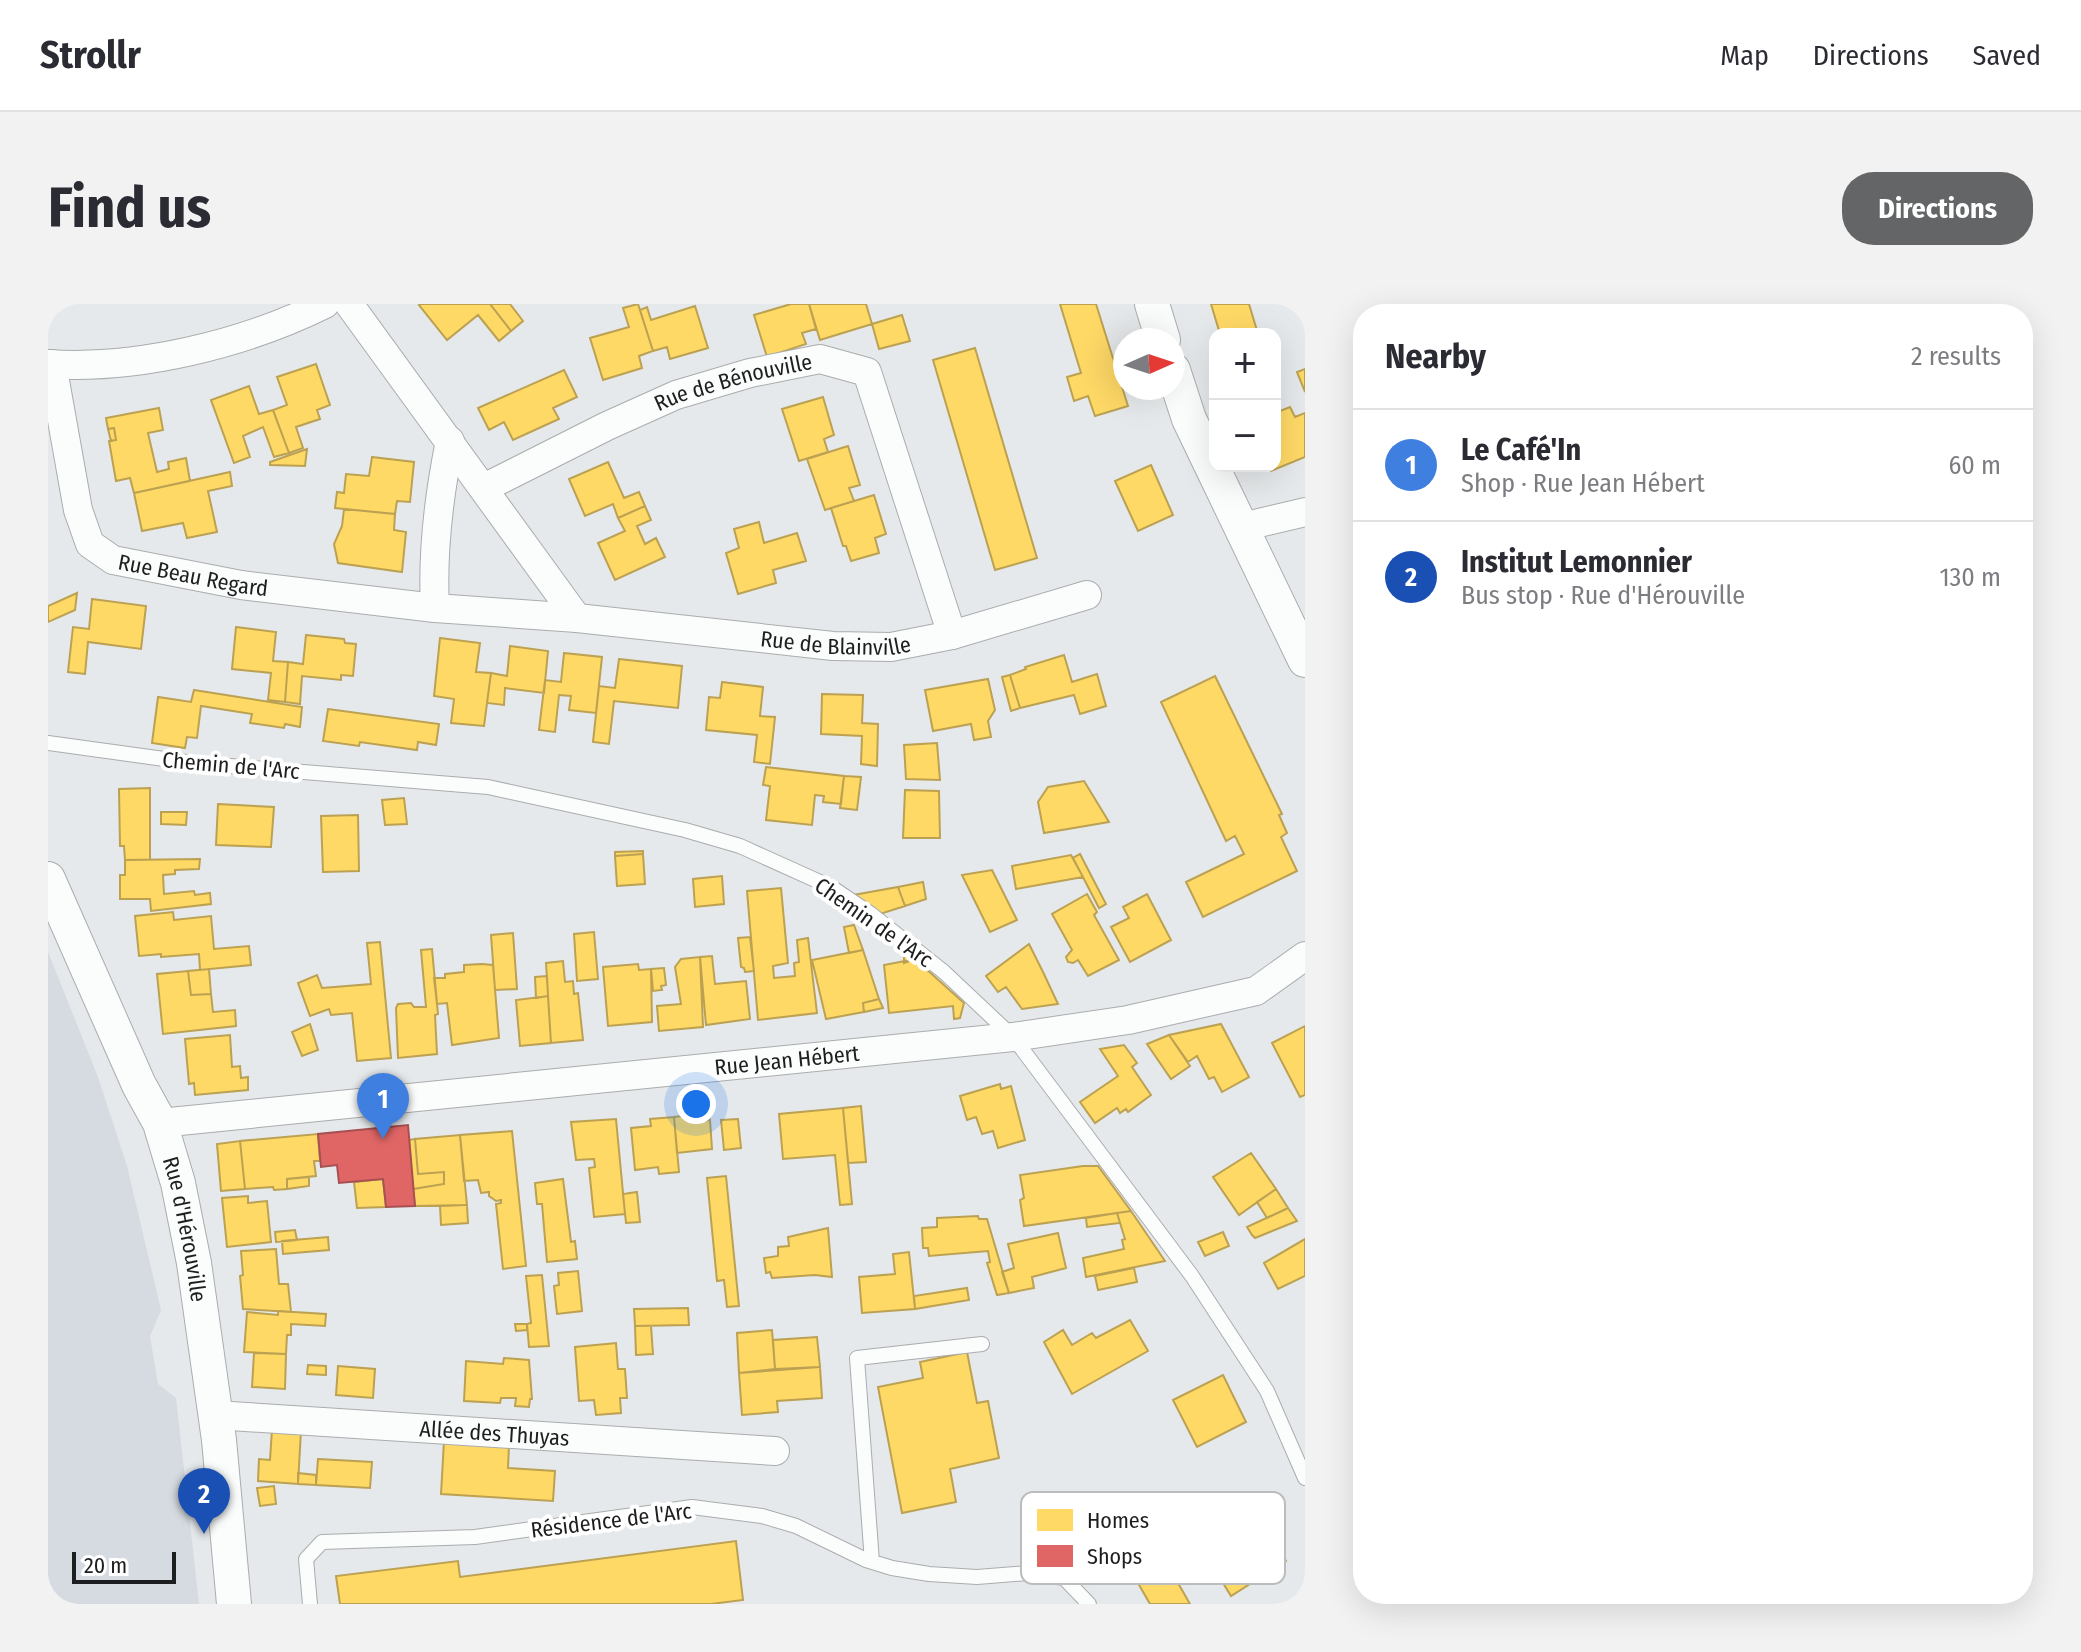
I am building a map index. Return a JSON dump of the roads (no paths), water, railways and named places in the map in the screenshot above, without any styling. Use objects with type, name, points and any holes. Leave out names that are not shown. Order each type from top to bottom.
[{"type":"street","points":[[50,364],[101,366],[201,347],[265,330],[325,304]]},
{"type":"street","points":[[349,304],[577,618]]},
{"type":"street","points":[[1152,304],[1159,328]]},
{"type":"street","name":"Rue de Bénouville","points":[[484,488],[676,395],[750,373],[820,359],[867,372],[952,635]]},
{"type":"street","name":"Rue Beau Regard","points":[[50,364],[78,510],[90,544],[113,560],[241,585],[435,608]]},
{"type":"street","points":[[1183,400],[1189,419],[1305,660]]},
{"type":"street","points":[[435,608],[433,577],[450,441]]},
{"type":"street","points":[[1242,527],[1305,512]]},
{"type":"street","name":"Rue de Blainville","points":[[435,608],[577,618],[833,646],[891,647],[952,635],[1087,595]]},
{"type":"street","name":"Rue d'Hérouville","points":[[48,879],[139,1085],[160,1123],[178,1183],[194,1263],[215,1415],[234,1604]]},
{"type":"street","name":"Rue Jean Hébert","points":[[160,1123],[1013,1037],[1128,1020],[1256,991],[1305,956]]},
{"type":"street","name":"Allée des Thuyas","points":[[215,1415],[775,1451]]},
{"type":"lane","name":"Chemin de l'Arc","points":[[48,743],[193,763],[488,787],[712,838],[774,860],[831,887],[871,914],[944,972],[1013,1037],[1192,1276],[1267,1391],[1305,1478]]},
{"type":"lane","points":[[872,1562],[857,1358],[982,1344]]},
{"type":"lane","name":"Résidence de l'Arc","points":[[310,1604],[306,1559],[322,1542],[475,1537],[692,1507],[762,1516],[796,1526],[872,1562],[929,1574],[977,1577],[1021,1574]]},
{"type":"lane","name":"Résidence de l'Arc","points":[[1070,1584],[1089,1604]]},
{"type":"place","name":"Le Café'In","points":[[383,1139]]},
{"type":"place","name":"Institut Lemonnier","points":[[204,1534]]}]
